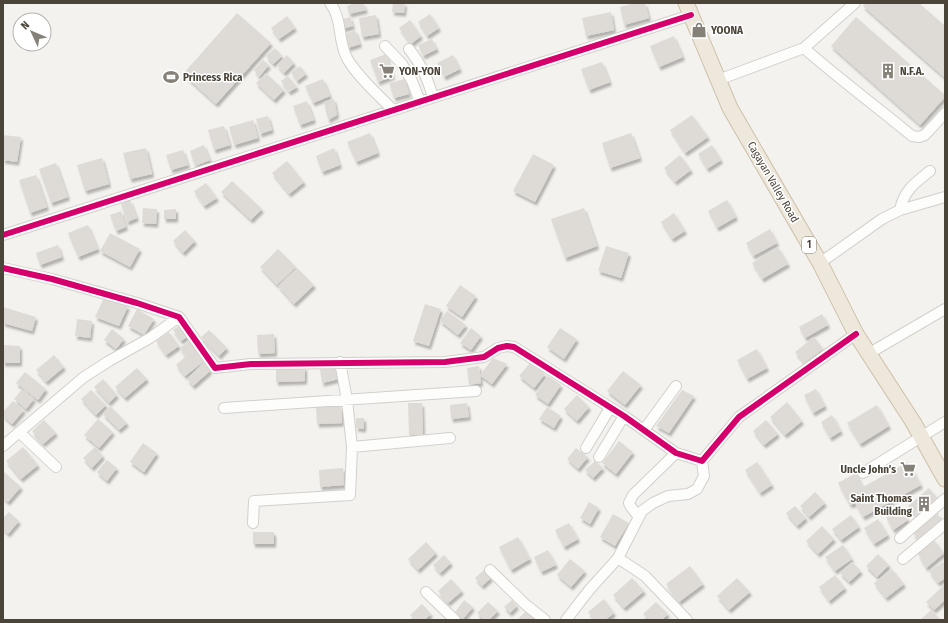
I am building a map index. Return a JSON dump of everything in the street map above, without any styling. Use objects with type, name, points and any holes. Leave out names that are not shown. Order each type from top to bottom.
[{"type":"highway","name":"Cagayan Valley Road","points":[[689,9],[730,108],[820,263],[856,334],[921,437],[945,480]]},
{"type":"street","points":[[330,3],[336,14],[341,44],[346,58],[393,110]]},
{"type":"street","points":[[718,80],[804,48],[854,3]]},
{"type":"street","points":[[3,235],[420,102],[689,9]]},
{"type":"street","points":[[385,46],[402,64],[412,81],[420,102]]},
{"type":"street","points":[[804,48],[840,80],[868,99],[912,136],[919,137],[925,135],[945,113]]},
{"type":"street","points":[[409,49],[421,64],[428,79],[433,97]]},
{"type":"street","points":[[900,210],[902,201],[908,190],[930,171]]},
{"type":"street","points":[[820,263],[882,220],[900,210],[945,197]]},
{"type":"street","points":[[3,268],[73,285],[137,303],[179,317],[215,368],[251,364],[445,362],[484,357],[498,348],[507,346],[514,347],[624,416],[676,453],[702,461]]},
{"type":"street","points":[[868,354],[945,309]]},
{"type":"street","points":[[3,446],[84,377],[150,338],[179,317]]},
{"type":"street","points":[[566,620],[590,589],[618,558],[642,511],[653,503],[668,496],[688,494],[697,489],[704,476],[702,461],[739,417],[856,334]]},
{"type":"street","points":[[253,523],[254,502],[350,495],[352,447],[347,400],[340,362]]},
{"type":"street","points":[[644,430],[676,386]]},
{"type":"street","points":[[224,408],[476,390]]},
{"type":"street","points":[[586,448],[610,408]]},
{"type":"street","points":[[599,457],[624,416]]},
{"type":"street","points":[[863,473],[945,422]]},
{"type":"street","points":[[19,432],[56,467]]},
{"type":"street","points":[[352,447],[450,438]]},
{"type":"street","points":[[639,517],[631,508],[629,503],[633,495],[676,453]]},
{"type":"street","points":[[900,538],[945,500]]},
{"type":"street","points":[[904,559],[945,524]]},
{"type":"street","points":[[618,558],[646,576],[686,620]]},
{"type":"street","points":[[490,570],[526,605],[545,620]]},
{"type":"street","points":[[426,592],[455,620]]},
{"type":"building","points":[[355,3],[363,3],[366,10],[349,14],[347,6]]},
{"type":"building","points":[[393,3],[405,3],[404,13],[392,12]]},
{"type":"building","points":[[635,3],[645,3],[649,18],[624,25],[620,7]]},
{"type":"building","points":[[865,3],[919,3],[945,26],[945,78],[863,6]]},
{"type":"building","points":[[611,12],[614,30],[586,36],[582,18]]},
{"type":"building","points":[[237,13],[271,43],[216,104],[183,74]]},
{"type":"building","points":[[430,14],[439,28],[427,36],[418,22]]},
{"type":"building","points":[[376,15],[379,34],[362,37],[359,18]]},
{"type":"building","points":[[287,16],[295,28],[279,39],[271,28]]},
{"type":"building","points":[[350,17],[353,26],[342,29],[340,20]]},
{"type":"building","name":"N.F.A.","points":[[856,17],[945,95],[945,97],[920,125],[831,46]]},
{"type":"building","points":[[410,20],[421,36],[411,44],[399,28]]},
{"type":"building","points":[[355,30],[360,44],[348,48],[343,35]]},
{"type":"building","points":[[674,36],[683,57],[659,67],[650,46]]},
{"type":"building","points":[[432,39],[437,49],[423,56],[418,45]]},
{"type":"building","points":[[275,48],[282,56],[273,64],[266,56]]},
{"type":"building","points":[[386,54],[393,76],[378,82],[370,60]]},
{"type":"building","points":[[287,55],[294,63],[284,73],[277,65]]},
{"type":"building","points":[[453,55],[460,69],[444,77],[437,63]]},
{"type":"building","points":[[263,60],[269,65],[259,77],[254,70]]},
{"type":"building","points":[[602,62],[610,82],[589,90],[581,69]]},
{"type":"building","points":[[300,66],[306,74],[297,81],[291,72]]},
{"type":"building","points":[[266,73],[284,90],[274,100],[256,83]]},
{"type":"building","points":[[288,76],[297,87],[289,92],[281,81]]},
{"type":"building","points":[[323,79],[330,96],[313,103],[305,86]]},
{"type":"building","points":[[405,79],[409,94],[394,98],[389,83]]},
{"type":"building","points":[[334,99],[337,115],[328,120],[324,102]]},
{"type":"building","points":[[307,101],[314,120],[300,125],[293,106]]},
{"type":"building","points":[[692,115],[708,137],[685,153],[670,130]]},
{"type":"building","points":[[268,116],[272,130],[260,134],[256,119]]},
{"type":"building","points":[[253,120],[258,138],[234,145],[229,127]]},
{"type":"building","points":[[224,126],[230,145],[214,150],[208,130]]},
{"type":"building","points":[[370,133],[378,153],[356,162],[347,142]]},
{"type":"building","points":[[631,133],[640,158],[610,168],[602,143]]},
{"type":"building","points":[[3,135],[21,137],[17,162],[3,160]]},
{"type":"building","points":[[204,145],[210,160],[195,166],[190,151]]},
{"type":"building","points":[[712,145],[721,160],[707,169],[698,154]]},
{"type":"building","points":[[146,148],[152,174],[130,179],[123,153]]},
{"type":"building","points":[[334,148],[340,165],[322,172],[316,156]]},
{"type":"building","points":[[183,150],[188,165],[171,170],[166,155]]},
{"type":"building","points":[[533,154],[554,165],[535,202],[513,191]]},
{"type":"building","points":[[680,155],[691,170],[675,182],[664,168]]},
{"type":"building","points":[[102,158],[109,184],[85,191],[77,165]]},
{"type":"building","points":[[287,161],[304,182],[289,194],[272,173]]},
{"type":"building","points":[[56,163],[68,197],[51,203],[39,169]]},
{"type":"building","points":[[36,175],[47,207],[30,213],[19,180]]},
{"type":"building","points":[[232,181],[262,209],[251,220],[221,192]]},
{"type":"building","points":[[206,183],[217,198],[204,206],[194,191]]},
{"type":"building","points":[[130,200],[137,218],[127,222],[121,204]]},
{"type":"building","points":[[727,200],[736,217],[717,228],[708,211]]},
{"type":"building","points":[[143,208],[157,209],[156,224],[142,223]]},
{"type":"building","points":[[584,208],[597,246],[565,258],[551,219]]},
{"type":"building","points":[[176,209],[176,219],[164,219],[164,210]]},
{"type":"building","points":[[121,211],[126,227],[116,231],[110,215]]},
{"type":"building","points":[[674,213],[685,231],[672,239],[661,222]]},
{"type":"building","points":[[88,225],[98,249],[78,257],[68,233]]},
{"type":"building","points":[[770,229],[777,243],[753,256],[746,243]]},
{"type":"building","points":[[185,230],[195,241],[183,253],[173,241]]},
{"type":"building","points":[[110,233],[140,249],[130,267],[100,251]]},
{"type":"building","points":[[58,245],[62,257],[40,265],[36,253]]},
{"type":"building","points":[[606,246],[629,253],[621,278],[598,271]]},
{"type":"building","points":[[778,247],[788,264],[762,279],[752,263]]},
{"type":"building","points":[[278,249],[296,267],[277,285],[260,267]]},
{"type":"building","points":[[297,268],[314,285],[294,304],[278,286]]},
{"type":"building","points":[[460,285],[476,296],[462,317],[446,306]]},
{"type":"building","points":[[104,298],[128,306],[119,326],[95,317]]},
{"type":"building","points":[[425,304],[441,309],[429,346],[413,341]]},
{"type":"building","points":[[3,307],[36,317],[32,331],[3,323]]},
{"type":"building","points":[[137,309],[154,319],[144,335],[128,326]]},
{"type":"building","points":[[447,311],[466,325],[458,335],[440,321]]},
{"type":"building","points":[[822,314],[828,325],[805,338],[799,327]]},
{"type":"building","points":[[77,319],[92,321],[90,338],[75,336]]},
{"type":"building","points":[[180,325],[188,336],[181,341],[173,330]]},
{"type":"building","points":[[471,328],[481,336],[471,350],[460,343]]},
{"type":"building","points":[[560,328],[577,339],[564,359],[547,347]]},
{"type":"building","points":[[112,329],[124,339],[116,349],[104,340]]},
{"type":"building","points":[[209,330],[227,348],[219,356],[201,337]]},
{"type":"building","points":[[169,332],[179,346],[166,355],[156,341]]},
{"type":"building","points":[[274,334],[275,353],[258,354],[257,335]]},
{"type":"building","points":[[814,337],[823,349],[804,363],[795,352]]},
{"type":"building","points":[[190,340],[197,348],[203,362],[185,376],[176,365],[186,356],[180,348]]},
{"type":"building","points":[[3,345],[20,346],[20,363],[3,363]]},
{"type":"building","points":[[757,349],[767,368],[747,379],[737,360]]},
{"type":"building","points":[[54,355],[64,367],[46,382],[36,370]]},
{"type":"building","points":[[493,358],[507,364],[492,384],[480,375]]},
{"type":"building","points":[[205,361],[210,371],[193,386],[187,379]]},
{"type":"building","points":[[530,363],[545,374],[534,388],[519,376]]},
{"type":"building","points":[[336,365],[339,379],[322,383],[320,369]]},
{"type":"building","points":[[479,366],[481,383],[469,385],[467,368]]},
{"type":"building","points":[[305,367],[305,381],[276,382],[276,368]]},
{"type":"building","points":[[137,368],[147,379],[125,398],[115,387]]},
{"type":"building","points":[[623,371],[641,385],[625,405],[607,391]]},
{"type":"building","points":[[25,372],[46,389],[38,400],[16,383]]},
{"type":"building","points":[[548,376],[561,385],[548,404],[535,395]]},
{"type":"building","points":[[103,379],[117,395],[109,403],[94,387]]},
{"type":"building","points":[[22,389],[34,399],[26,409],[14,399]]},
{"type":"building","points":[[816,389],[825,406],[813,413],[804,395]]},
{"type":"building","points":[[91,390],[106,405],[96,415],[81,399]]},
{"type":"building","points":[[682,390],[694,396],[669,433],[656,426]]},
{"type":"building","points":[[577,395],[589,407],[577,421],[564,409]]},
{"type":"building","points":[[13,401],[24,410],[12,424],[3,416],[3,412]]},
{"type":"building","points":[[787,402],[802,421],[785,435],[770,417]]},
{"type":"building","points":[[408,403],[422,403],[423,435],[409,435]]},
{"type":"building","points":[[467,403],[469,417],[451,419],[450,405]]},
{"type":"building","points":[[877,405],[889,426],[860,444],[847,423]]},
{"type":"building","points":[[110,406],[127,423],[119,430],[103,414]]},
{"type":"building","points":[[341,406],[342,423],[317,424],[316,407]]},
{"type":"building","points":[[547,407],[561,416],[554,428],[539,419]]},
{"type":"building","points":[[832,415],[841,431],[830,438],[821,422]]},
{"type":"building","points":[[356,418],[364,418],[364,429],[356,428]]},
{"type":"building","points":[[98,419],[113,432],[99,448],[84,435]]},
{"type":"building","points":[[44,420],[56,433],[43,444],[32,431]]},
{"type":"building","points":[[766,420],[778,434],[764,445],[753,431]]},
{"type":"building","points":[[619,441],[633,452],[616,474],[602,463]]},
{"type":"building","points":[[143,443],[157,453],[144,472],[130,462]]},
{"type":"building","points":[[23,447],[38,465],[21,479],[6,461]]},
{"type":"building","points":[[95,447],[103,456],[92,468],[83,458]]},
{"type":"building","points":[[576,448],[588,457],[578,469],[567,459]]},
{"type":"building","points":[[107,460],[117,468],[107,481],[97,472]]},
{"type":"building","points":[[595,461],[603,468],[593,478],[585,470]]},
{"type":"building","points":[[757,462],[772,485],[760,493],[745,470]]},
{"type":"building","points":[[908,462],[921,485],[863,517],[855,503],[850,505],[838,483],[856,473],[863,487]]},
{"type":"building","points":[[343,468],[344,485],[320,487],[319,470]]},
{"type":"building","points":[[3,471],[21,487],[8,502],[3,498]]},
{"type":"building","name":"Saint Thomas Building","points":[[929,488],[940,501],[918,519],[908,506]]},
{"type":"building","points":[[815,492],[825,503],[809,517],[800,506]]},
{"type":"building","points":[[589,502],[599,508],[590,524],[580,518]]},
{"type":"building","points":[[795,506],[806,518],[797,526],[786,513]]},
{"type":"building","points":[[901,508],[908,520],[893,530],[886,517]]},
{"type":"building","points":[[9,512],[19,521],[8,534],[3,529],[3,518]]},
{"type":"building","points":[[938,513],[941,522],[919,540],[913,533]]},
{"type":"building","points":[[613,514],[629,523],[615,546],[600,537]]},
{"type":"building","points":[[851,515],[859,527],[841,540],[832,529]]},
{"type":"building","points":[[878,519],[888,535],[874,544],[864,528]]},
{"type":"building","points":[[569,523],[578,539],[564,547],[555,530]]},
{"type":"building","points":[[822,526],[834,539],[818,554],[806,541]]},
{"type":"building","points":[[253,532],[274,532],[274,544],[253,544]]},
{"type":"building","points":[[518,537],[530,559],[511,570],[499,547]]},
{"type":"building","points":[[934,540],[944,553],[926,568],[918,554]]},
{"type":"building","points":[[426,542],[436,553],[418,570],[408,559]]},
{"type":"building","points":[[843,545],[852,559],[835,571],[825,557]]},
{"type":"building","points":[[548,550],[556,565],[541,572],[534,557]]},
{"type":"building","points":[[878,554],[889,565],[877,577],[866,566]]},
{"type":"building","points":[[444,555],[451,563],[440,573],[433,565]]},
{"type":"building","points":[[570,559],[585,571],[571,587],[557,575]]},
{"type":"building","points":[[945,561],[945,578],[938,583],[929,571]]},
{"type":"building","points":[[852,562],[861,571],[849,582],[840,573]]},
{"type":"building","points":[[690,566],[703,584],[679,602],[666,584]]},
{"type":"building","points":[[892,569],[904,584],[886,598],[874,583]]},
{"type":"building","points":[[484,570],[491,578],[482,586],[475,578]]},
{"type":"building","points":[[835,575],[845,588],[829,601],[819,587]]},
{"type":"building","points":[[632,578],[644,591],[624,608],[613,595]]},
{"type":"building","points":[[737,578],[750,592],[729,610],[717,596]]},
{"type":"building","points":[[451,579],[462,591],[448,603],[438,591]]},
{"type":"building","points":[[945,584],[945,600],[934,610],[926,602]]},
{"type":"building","points":[[604,599],[614,613],[605,620],[594,620],[588,612]]},
{"type":"building","points":[[464,600],[473,607],[463,619],[455,612]]},
{"type":"building","points":[[512,600],[517,606],[510,613],[504,607]]},
{"type":"building","points":[[488,602],[498,611],[489,620],[484,620],[477,613]]},
{"type":"building","points":[[656,602],[668,614],[662,620],[650,620],[643,614]]},
{"type":"building","points":[[422,604],[431,614],[424,620],[415,620],[410,615]]},
{"type":"building","points":[[527,610],[536,620],[517,620]]},
{"type":"building","points":[[931,610],[941,620],[920,620]]},
{"type":"cycle path","points":[[3,235],[691,15]]},
{"type":"cycle path","points":[[3,268],[52,279],[137,303],[179,317],[215,368],[251,364],[445,362],[484,357],[498,348],[507,346],[514,347],[624,416],[676,453],[702,461],[739,417],[856,334]]},
{"type":"place","name":"YOONA","points":[[699,30]]},
{"type":"place","name":"YON-YON","points":[[387,71]]},
{"type":"place","name":"N.F.A.","points":[[888,71]]},
{"type":"place","name":"Princess Rica","points":[[171,77]]},
{"type":"place","name":"Uncle John's","points":[[908,469]]},
{"type":"place","name":"Saint Thomas Building","points":[[924,504]]}]
